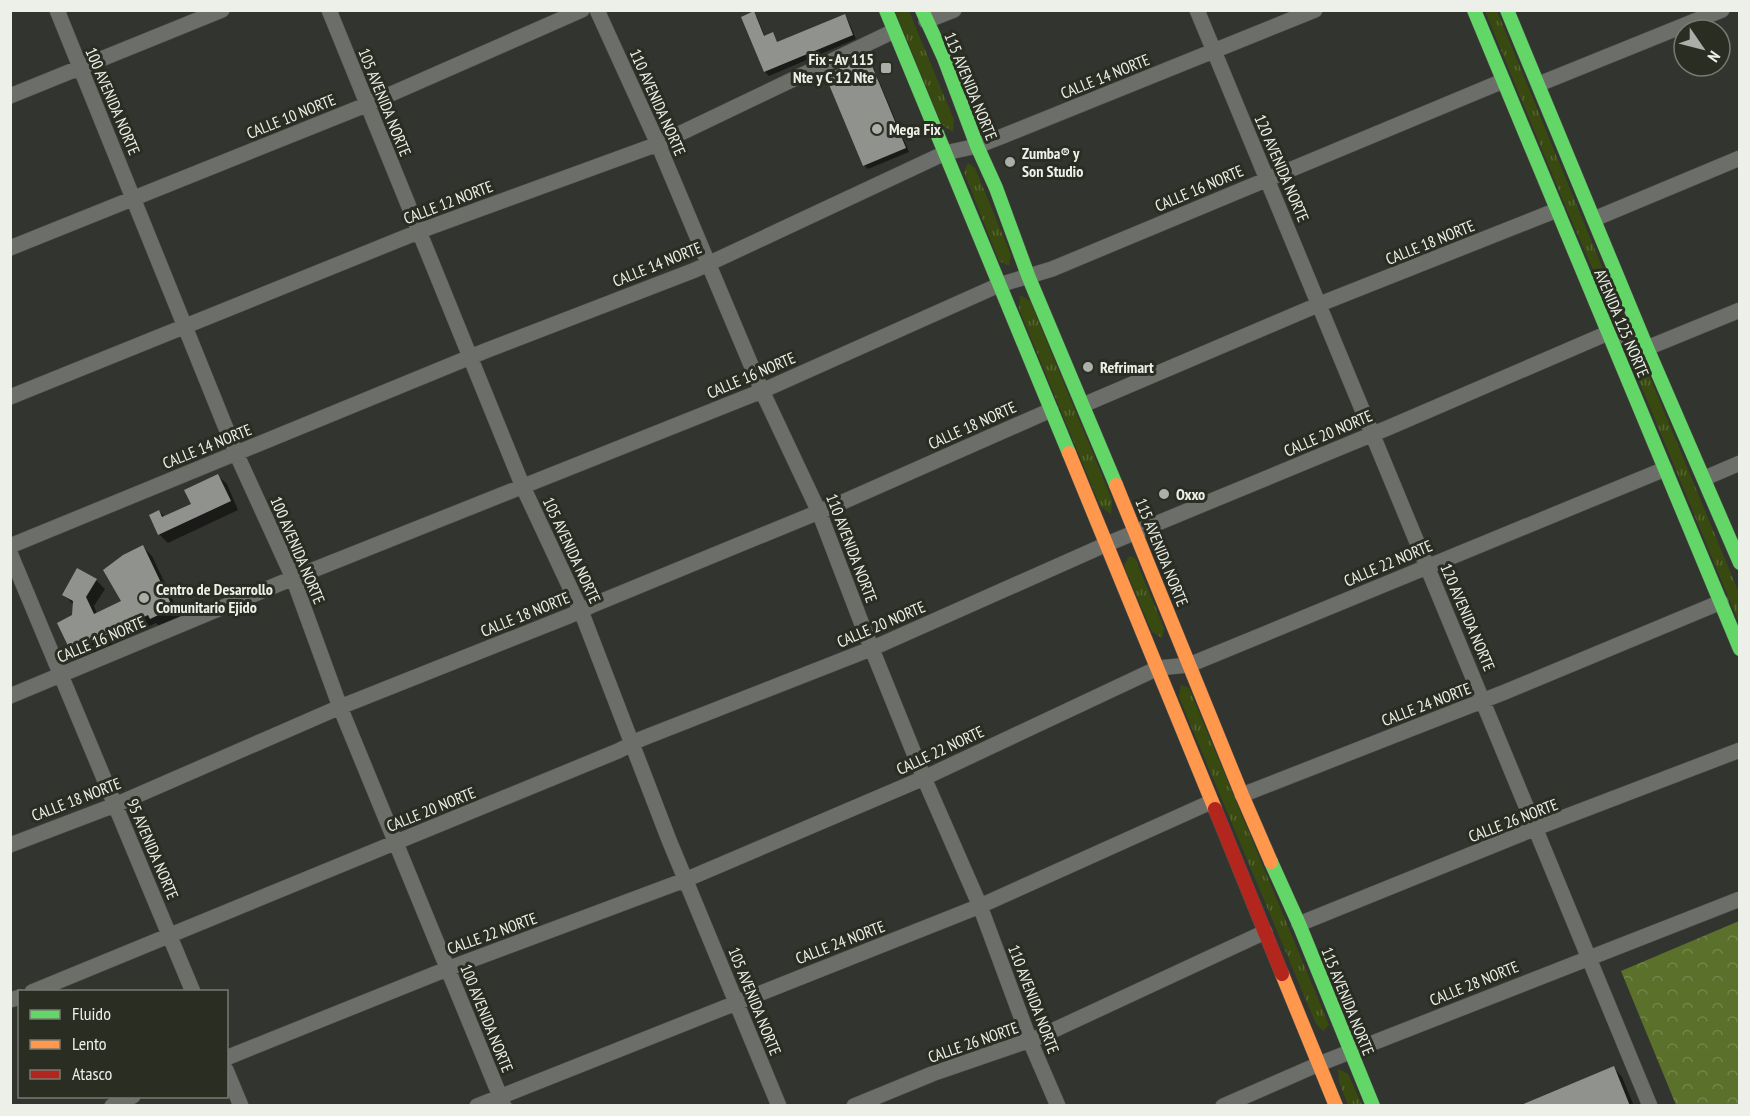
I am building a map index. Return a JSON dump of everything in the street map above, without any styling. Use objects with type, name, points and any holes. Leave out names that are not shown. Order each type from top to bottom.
[{"type":"main road","points":[[886,10],[1336,1106]]},
{"type":"main road","name":"AVENIDA 125 NORTE","points":[[1474,10],[1740,649]]},
{"type":"main road","name":"AVENIDA 125 NORTE","points":[[1507,10],[1647,348],[1740,563]]},
{"type":"main road","name":"115 AVENIDA NORTE","points":[[924,16],[944,58],[1029,278],[1242,795],[1299,924],[1374,1106]]},
{"type":"street","name":"100 AVENIDA NORTE","points":[[57,10],[236,453],[293,578],[340,707],[502,1101]]},
{"type":"street","points":[[10,96],[222,10]]},
{"type":"street","name":"105 AVENIDA NORTE","points":[[329,10],[523,487],[580,611],[631,744],[779,1106]]},
{"type":"street","name":"CALLE 10 NORTE","points":[[10,248],[366,105],[582,10]]},
{"type":"street","name":"110 AVENIDA NORTE","points":[[597,10],[658,144],[762,391],[819,512],[924,778],[980,906],[1030,1041],[1058,1106]]},
{"type":"street","points":[[924,16],[954,10]]},
{"type":"street","name":"120 AVENIDA NORTE","points":[[1197,10],[1650,1106]]},
{"type":"street","name":"CALLE 14 NORTE","points":[[10,546],[469,357],[684,274],[945,153],[977,146],[1315,10]]},
{"type":"street","points":[[1539,84],[1722,10]]},
{"type":"street","name":"CALLE 12 NORTE","points":[[10,397],[418,231],[658,144],[894,31]]},
{"type":"street","name":"CALLE 16 NORTE","points":[[10,696],[293,578],[762,391],[999,285],[1029,278],[1503,81]]},
{"type":"street","points":[[1594,219],[1740,158]]},
{"type":"street","name":"CALLE 18 NORTE","points":[[1083,405],[1320,304],[1557,210]]},
{"type":"street","points":[[1608,333],[1647,348],[1740,310]]},
{"type":"street","name":"CALLE 20 NORTE","points":[[37,990],[631,744],[873,648],[1107,544],[1608,333]]},
{"type":"street","name":"CALLE 18 NORTE","points":[[10,845],[115,805],[340,707],[819,512],[1051,410]]},
{"type":"street","points":[[1705,478],[1740,463]]},
{"type":"street","name":"CALLE 22 NORTE","points":[[228,1057],[447,969],[686,880],[924,778],[1158,668],[1189,665],[1665,469]]},
{"type":"street","name":"95 AVENIDA NORTE","points":[[10,553],[193,990]]},
{"type":"street","name":"CALLE 24 NORTE","points":[[1242,795],[1483,700],[1720,602]]},
{"type":"street","name":"CALLE 26 NORTE","points":[[1299,924],[1536,828],[1740,750]]},
{"type":"street","name":"CALLE 24 NORTE","points":[[477,1106],[502,1101],[736,1002],[980,906],[1211,802]]},
{"type":"street","name":"CALLE 28 NORTE","points":[[1223,1106],[1319,1064],[1740,899]]},
{"type":"street","name":"CALLE 26 NORTE","points":[[854,1106],[932,1074],[1030,1041],[1265,932]]},
{"type":"street","points":[[228,1075],[241,1106]]},
{"type":"street","points":[[112,1106],[129,1098]]},
{"type":"green space","points":[[895,11],[909,11],[954,120],[953,132],[942,125]]},
{"type":"green space","points":[[1485,11],[1497,11],[1619,308],[1616,312],[1611,311],[1567,210]]},
{"type":"green space","points":[[968,163],[975,168],[1011,255],[1009,266],[999,261],[964,172]]},
{"type":"green space","points":[[1020,295],[1030,301],[1112,500],[1111,514],[1100,506],[1019,309]]},
{"type":"green space","points":[[1635,356],[1642,358],[1739,593],[1739,623],[1633,366]]},
{"type":"green space","points":[[1129,556],[1135,558],[1164,628],[1162,638],[1152,632],[1124,566]]},
{"type":"green space","points":[[1181,685],[1189,688],[1329,1025],[1323,1031],[1316,1024],[1179,697]]},
{"type":"green space","points":[[1739,921],[1739,1105],[1676,1105],[1621,971]]},
{"type":"green space","points":[[1338,1069],[1348,1074],[1362,1105],[1348,1105],[1339,1082]]},
{"type":"building","points":[[754,11],[764,36],[773,32],[777,42],[845,14],[853,35],[764,72],[741,17]]},
{"type":"building","points":[[868,56],[906,148],[863,166],[825,75]]},
{"type":"building","points":[[218,474],[231,501],[158,535],[149,515],[159,510],[162,517],[191,504],[184,490]]},
{"type":"building","name":"Centro de Desarrollo Comunitario Ejido","points":[[143,545],[173,608],[150,619],[148,615],[71,652],[57,623],[72,615],[73,601],[62,595],[77,568],[97,579],[86,597],[94,614],[121,601],[103,570],[123,555]]},
{"type":"building","points":[[1614,1066],[1630,1106],[1521,1106],[1521,1105]]},
{"type":"traffic: fast","points":[[886,10],[1069,453]]},
{"type":"traffic: fast","points":[[922,10],[944,58],[977,146],[996,188],[1029,278],[1116,485]]},
{"type":"traffic: fast","points":[[1474,10],[1740,649]]},
{"type":"traffic: fast","points":[[1507,10],[1647,348],[1740,563]]},
{"type":"traffic: fast","points":[[1271,862],[1299,924],[1373,1106]]},
{"type":"traffic: slow","points":[[1069,453],[1215,809]]},
{"type":"traffic: slow","points":[[1116,485],[1271,862]]},
{"type":"traffic: slow","points":[[1282,974],[1336,1106]]},
{"type":"traffic: jam","points":[[1215,809],[1282,974]]},
{"type":"place","name":"Fix - Av 115 Nte y C 12 Nte","points":[[886,68]]},
{"type":"place","name":"Mega Fix","points":[[877,129]]},
{"type":"place","name":"Zumba® y Son Studio","points":[[1010,162]]},
{"type":"place","name":"Refrimart","points":[[1088,367]]},
{"type":"place","name":"Oxxo","points":[[1164,494]]},
{"type":"place","name":"Centro de Desarrollo Comunitario Ejido","points":[[144,598]]}]
